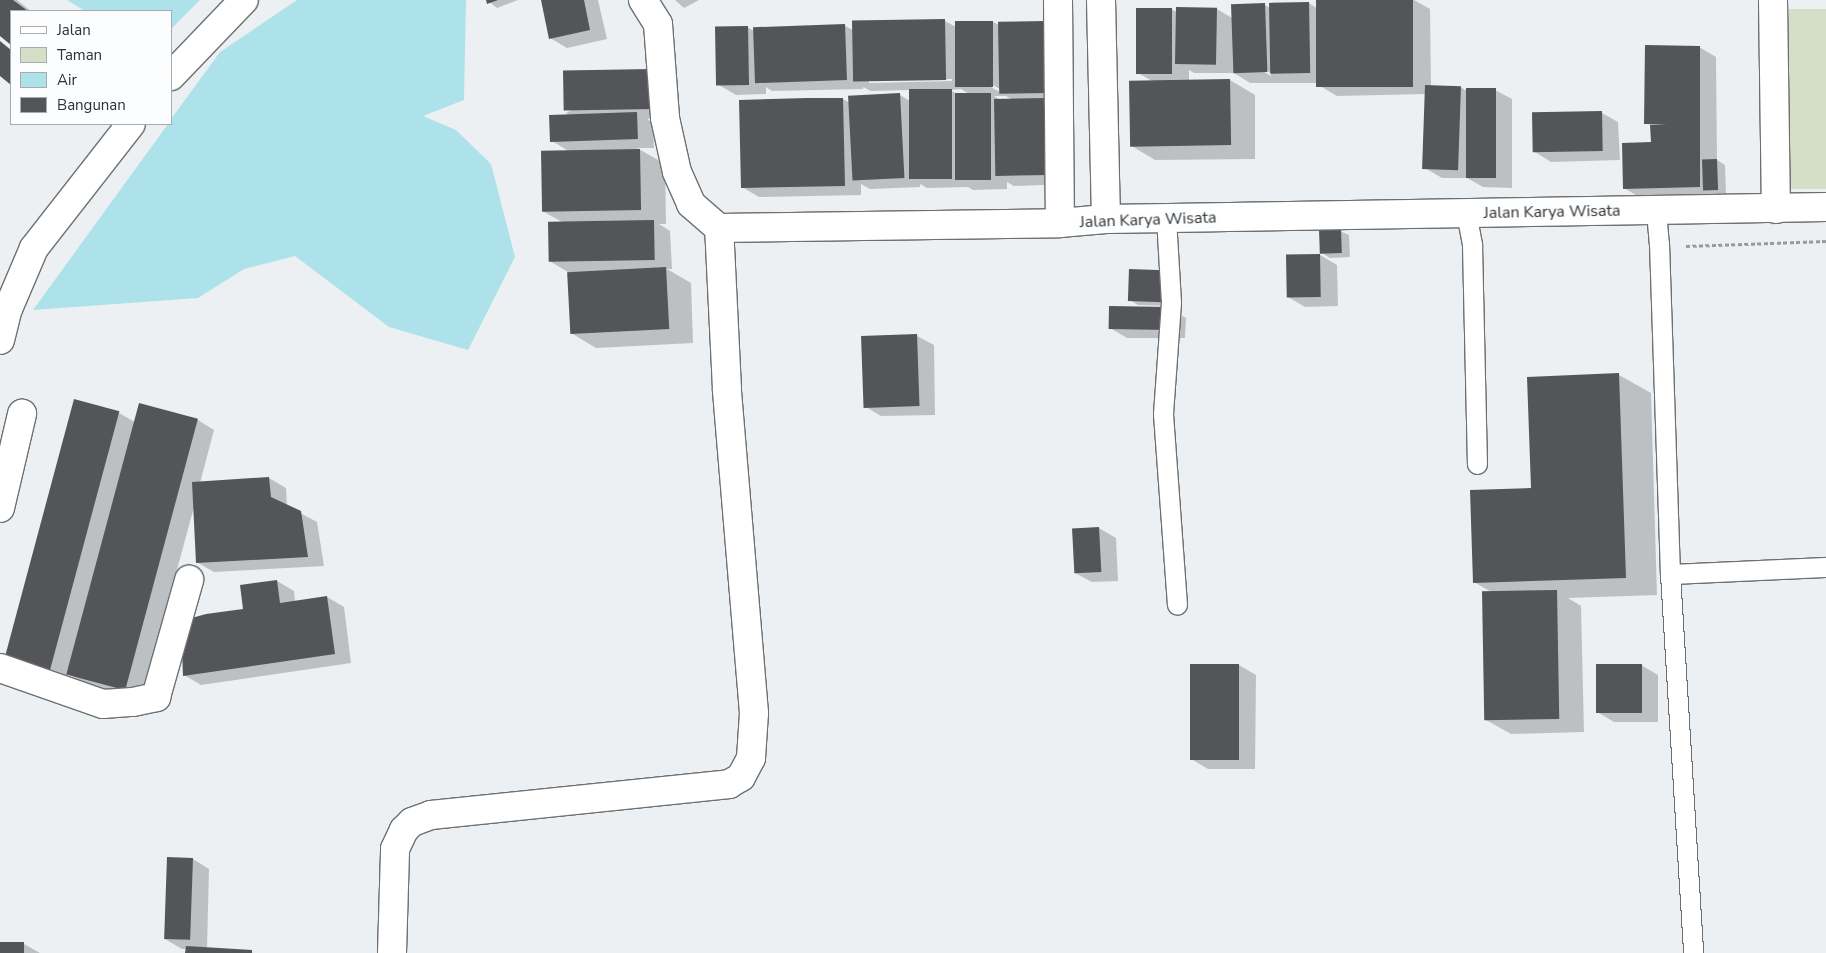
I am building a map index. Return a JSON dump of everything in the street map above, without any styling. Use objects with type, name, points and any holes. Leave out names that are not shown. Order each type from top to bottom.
[{"type":"street","points":[[172,75],[244,0]]},
{"type":"street","points":[[392,953],[395,848],[404,830],[412,822],[431,815],[729,784],[741,777],[751,758],[754,713],[726,389],[719,228],[691,204],[676,172],[665,118],[658,24],[643,0]]},
{"type":"street","points":[[1058,0],[1060,223]]},
{"type":"street","points":[[1101,0],[1106,219]]},
{"type":"street","points":[[1773,0],[1776,209]]},
{"type":"street","points":[[0,340],[8,309],[34,248],[130,125]]},
{"type":"street","name":"Jalan Karya Wisata","points":[[719,228],[1060,223],[1106,219],[1826,207]]},
{"type":"street","points":[[0,508],[22,414]]},
{"type":"street","points":[[0,668],[103,704],[133,702],[156,697],[188,580]]},
{"type":"lane","points":[[1656,211],[1660,243],[1670,574],[1693,953]]},
{"type":"lane","points":[[1466,213],[1472,245],[1477,464]]},
{"type":"lane","points":[[1166,218],[1171,302],[1163,414],[1176,604]]},
{"type":"lane","points":[[1670,574],[1826,567]]},
{"type":"green space","points":[[1789,9],[1826,9],[1826,189],[1789,189]]},
{"type":"water","points":[[67,0],[200,0],[172,28],[172,10],[83,10]]},
{"type":"water","points":[[297,0],[466,0],[464,100],[423,116],[456,130],[491,164],[515,257],[468,350],[389,327],[295,256],[244,269],[198,298],[33,310],[167,125],[172,125],[172,118],[220,52]]},
{"type":"building","points":[[0,0],[13,0],[27,10],[10,10],[10,44],[0,36]]},
{"type":"building","points":[[486,0],[498,0],[487,4]]},
{"type":"building","points":[[541,0],[584,0],[590,30],[549,39]]},
{"type":"building","points":[[1316,0],[1413,0],[1413,87],[1316,87]]},
{"type":"building","points":[[1309,2],[1310,73],[1270,74],[1269,3]]},
{"type":"building","points":[[1265,3],[1267,72],[1233,73],[1231,4]]},
{"type":"building","points":[[1176,7],[1217,8],[1216,65],[1175,64]]},
{"type":"building","points":[[1136,8],[1172,8],[1172,74],[1136,74]]},
{"type":"building","points":[[945,19],[946,80],[853,82],[852,21]]},
{"type":"building","points":[[955,21],[993,21],[993,87],[955,87]]},
{"type":"building","points":[[1046,21],[1047,93],[999,94],[998,22]]},
{"type":"building","points":[[845,24],[847,80],[755,83],[753,27]]},
{"type":"building","points":[[748,26],[749,85],[716,86],[715,27]]},
{"type":"building","points":[[0,41],[10,49],[10,84],[0,76]]},
{"type":"building","points":[[1645,45],[1700,46],[1700,187],[1623,189],[1622,143],[1651,142],[1650,125],[1667,124],[1644,124]]},
{"type":"building","points":[[652,69],[653,109],[564,111],[563,71]]},
{"type":"building","points":[[1230,79],[1231,145],[1130,147],[1129,81]]},
{"type":"building","points":[[1425,85],[1461,86],[1458,170],[1422,169]]},
{"type":"building","points":[[1466,88],[1496,88],[1496,178],[1466,178]]},
{"type":"building","points":[[909,89],[952,89],[952,179],[909,179]]},
{"type":"building","points":[[900,93],[904,178],[853,181],[848,96]]},
{"type":"building","points":[[955,93],[991,93],[991,180],[955,180]]},
{"type":"building","points":[[843,98],[845,186],[741,188],[739,100]]},
{"type":"building","points":[[1048,98],[1049,175],[995,176],[994,99]]},
{"type":"building","points":[[1602,111],[1603,151],[1533,152],[1532,112]]},
{"type":"building","points":[[637,112],[638,139],[550,142],[549,115]]},
{"type":"building","points":[[640,149],[641,210],[542,212],[541,151]]},
{"type":"building","points":[[1717,159],[1718,190],[1703,191],[1702,160]]},
{"type":"building","points":[[654,220],[655,260],[549,262],[548,222]]},
{"type":"building","points":[[1341,229],[1342,253],[1320,254],[1319,230]]},
{"type":"building","points":[[1320,254],[1321,297],[1287,298],[1286,255]]},
{"type":"building","points":[[666,267],[669,329],[570,334],[567,272]]},
{"type":"building","points":[[1129,269],[1164,270],[1163,302],[1128,301]]},
{"type":"building","points":[[1109,306],[1169,307],[1169,330],[1109,329]]},
{"type":"building","points":[[917,334],[920,406],[864,408],[861,336]]},
{"type":"building","points":[[1619,373],[1626,578],[1473,583],[1470,490],[1531,488],[1527,377]]},
{"type":"building","points":[[74,399],[119,411],[48,677],[3,665]]},
{"type":"building","points":[[139,403],[198,419],[125,690],[66,674]]},
{"type":"building","points":[[269,477],[271,497],[301,511],[308,557],[196,563],[192,482]]},
{"type":"building","points":[[1099,527],[1101,572],[1074,573],[1072,528]]},
{"type":"building","points":[[277,580],[280,603],[327,596],[335,654],[183,676],[181,621],[206,614],[243,609],[240,585]]},
{"type":"building","points":[[1557,590],[1559,719],[1484,720],[1482,591]]},
{"type":"building","points":[[1190,664],[1239,664],[1239,760],[1190,760]]},
{"type":"building","points":[[1596,664],[1642,664],[1642,713],[1596,713]]},
{"type":"building","points":[[167,857],[193,858],[190,940],[164,939]]},
{"type":"building","points":[[0,942],[24,942],[24,953],[0,953]]},
{"type":"building","points":[[186,946],[252,950],[252,953],[185,953]]}]
